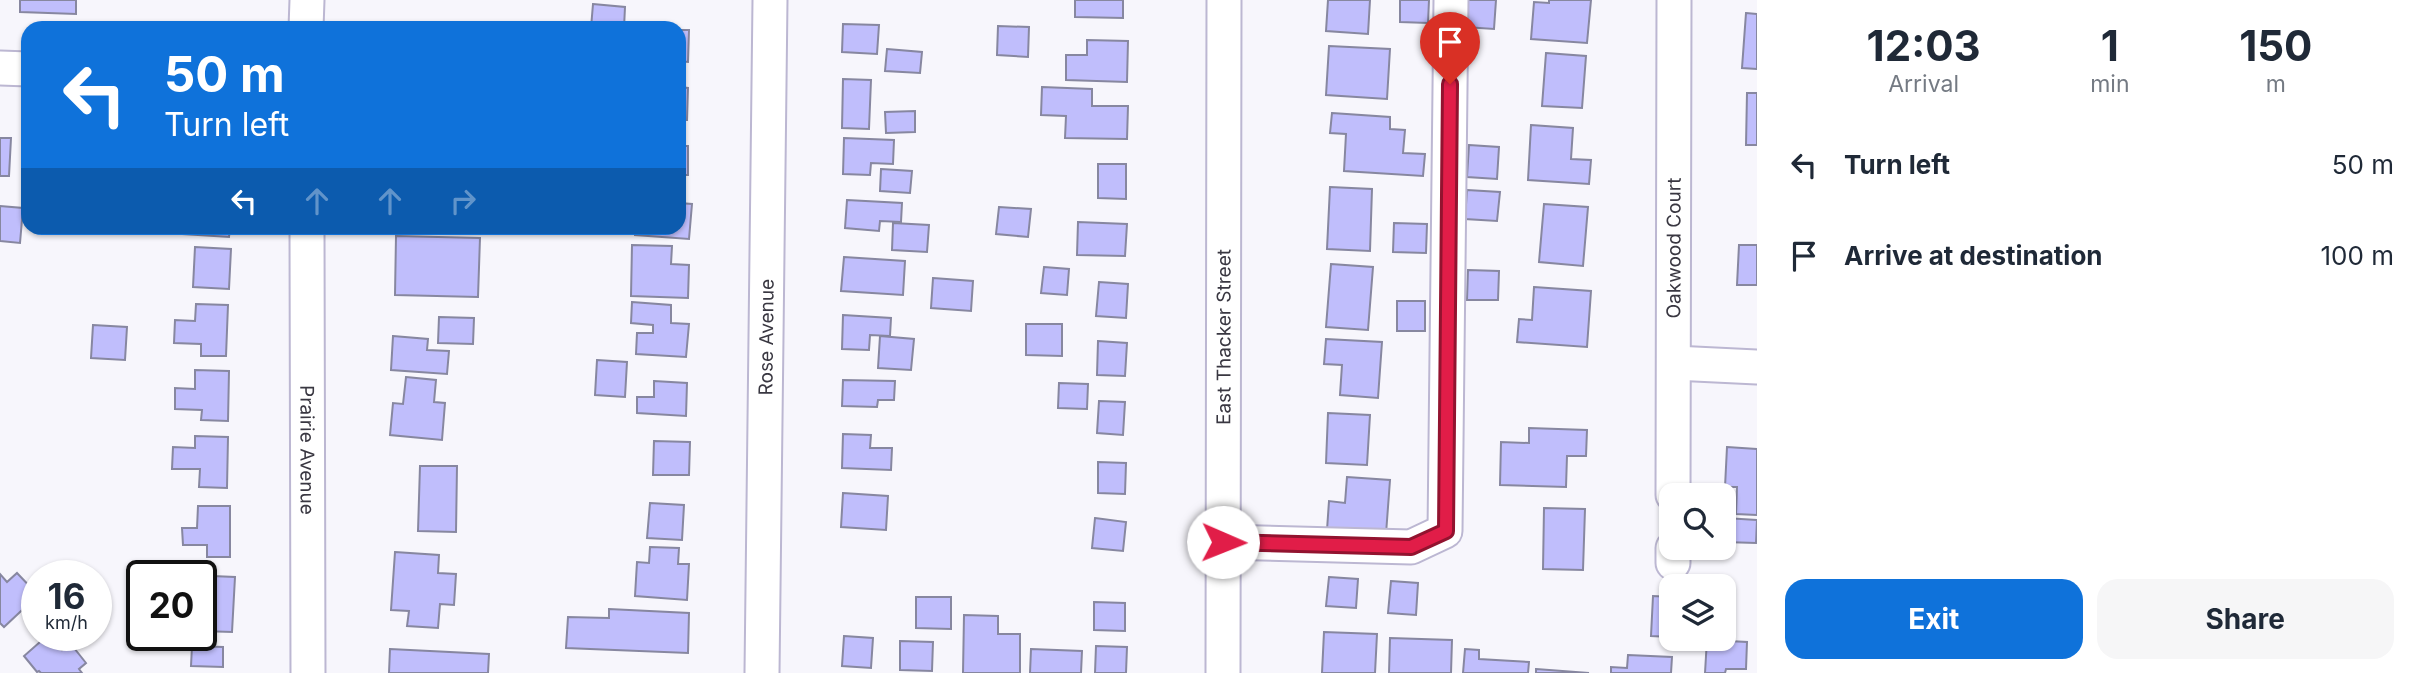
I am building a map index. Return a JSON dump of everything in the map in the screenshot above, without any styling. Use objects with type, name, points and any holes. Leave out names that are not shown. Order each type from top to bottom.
[{"type":"street","points":[[306,21],[307,0]]},
{"type":"street","name":"Rose Avenue","points":[[762,673],[770,0]]},
{"type":"street","name":"East Thacker Street","points":[[1223,673],[1224,0]]},
{"type":"street","points":[[1223,542],[1411,547],[1446,531],[1451,0]]},
{"type":"street","name":"Oakwood Court","points":[[1673,483],[1674,0]]},
{"type":"street","points":[[0,68],[21,69]]},
{"type":"street","name":"Prairie Avenue","points":[[307,235],[308,673]]},
{"type":"street","points":[[1674,363],[1757,367]]},
{"type":"building","points":[[20,0],[76,0],[76,14],[20,12]]},
{"type":"building","points":[[1075,0],[1123,0],[1123,18],[1075,17]]},
{"type":"building","points":[[1328,0],[1370,0],[1368,34],[1326,31]]},
{"type":"building","points":[[1400,0],[1429,0],[1428,23],[1400,22]]},
{"type":"building","points":[[1467,0],[1496,0],[1494,29],[1465,27]]},
{"type":"building","points":[[1549,0],[1591,0],[1587,43],[1531,39],[1534,2],[1549,3]]},
{"type":"building","points":[[593,4],[625,7],[624,21],[592,21]]},
{"type":"building","points":[[1746,13],[1757,14],[1757,69],[1742,68]]},
{"type":"building","points":[[843,24],[879,25],[877,54],[842,52]]},
{"type":"building","points":[[998,26],[1029,27],[1028,57],[997,55]]},
{"type":"building","points":[[686,30],[689,30],[686,62]]},
{"type":"building","points":[[1087,40],[1128,41],[1127,82],[1066,80],[1066,55],[1087,55]]},
{"type":"building","points":[[1329,46],[1390,49],[1387,99],[1326,95]]},
{"type":"building","points":[[887,49],[922,52],[920,73],[885,71]]},
{"type":"building","points":[[1546,53],[1586,56],[1582,108],[1542,106]]},
{"type":"building","points":[[843,79],[871,80],[869,129],[842,128]]},
{"type":"building","points":[[1042,87],[1092,89],[1092,106],[1128,106],[1127,139],[1065,138],[1066,116],[1041,115]]},
{"type":"building","points":[[686,88],[688,88],[686,120]]},
{"type":"building","points":[[1747,93],[1757,93],[1757,145],[1746,145]]},
{"type":"building","points":[[915,111],[915,132],[886,133],[885,112]]},
{"type":"building","points":[[1332,113],[1390,117],[1390,129],[1405,130],[1403,153],[1425,154],[1423,176],[1344,171],[1346,134],[1330,133]]},
{"type":"building","points":[[1531,125],[1573,128],[1571,159],[1591,160],[1589,184],[1528,180]]},
{"type":"building","points":[[0,138],[11,138],[9,176],[0,176]]},
{"type":"building","points":[[844,138],[894,140],[893,164],[871,163],[870,175],[843,174]]},
{"type":"building","points":[[1469,145],[1499,147],[1497,179],[1467,177]]},
{"type":"building","points":[[686,146],[688,146],[686,175]]},
{"type":"building","points":[[1098,164],[1126,164],[1126,199],[1098,198]]},
{"type":"building","points":[[881,169],[912,171],[910,193],[880,191]]},
{"type":"building","points":[[1330,187],[1372,189],[1370,251],[1327,249]]},
{"type":"building","points":[[1467,190],[1500,192],[1497,221],[1465,219]]},
{"type":"building","points":[[847,200],[902,203],[901,222],[880,221],[879,231],[845,228]]},
{"type":"building","points":[[686,204],[692,204],[689,239],[635,235],[686,235]]},
{"type":"building","points":[[1544,204],[1588,207],[1583,266],[1539,262]]},
{"type":"building","points":[[0,206],[21,208],[20,243],[0,241]]},
{"type":"building","points":[[999,207],[1031,209],[1028,237],[996,234]]},
{"type":"building","points":[[1078,222],[1127,224],[1125,256],[1077,255]]},
{"type":"building","points":[[893,223],[929,225],[927,252],[892,250]]},
{"type":"building","points":[[1394,223],[1427,224],[1426,253],[1393,252]]},
{"type":"building","points":[[198,235],[229,235],[229,237]]},
{"type":"building","points":[[396,236],[480,238],[478,297],[395,295]]},
{"type":"building","points":[[632,245],[672,246],[671,264],[689,265],[688,298],[631,296]]},
{"type":"building","points":[[1739,245],[1757,245],[1757,285],[1737,285]]},
{"type":"building","points":[[195,247],[231,249],[229,289],[193,287]]},
{"type":"building","points":[[844,257],[905,261],[903,295],[841,291]]},
{"type":"building","points":[[1331,264],[1373,267],[1368,330],[1326,327]]},
{"type":"building","points":[[1044,267],[1069,269],[1067,295],[1041,293]]},
{"type":"building","points":[[1468,270],[1499,271],[1498,300],[1467,300]]},
{"type":"building","points":[[933,278],[973,281],[971,311],[931,308]]},
{"type":"building","points":[[1099,282],[1128,284],[1126,318],[1096,316]]},
{"type":"building","points":[[1534,287],[1591,291],[1587,347],[1517,342],[1519,319],[1532,320]]},
{"type":"building","points":[[1397,301],[1425,301],[1425,331],[1397,331]]},
{"type":"building","points":[[632,302],[671,305],[671,323],[689,324],[686,357],[636,354],[637,333],[653,333],[653,325],[631,323]]},
{"type":"building","points":[[196,304],[228,305],[226,356],[201,356],[201,344],[174,343],[175,320],[195,321]]},
{"type":"building","points":[[843,315],[891,318],[890,336],[870,335],[869,350],[842,349]]},
{"type":"building","points":[[439,317],[474,318],[473,344],[438,343]]},
{"type":"building","points":[[1026,324],[1062,324],[1062,356],[1026,355]]},
{"type":"building","points":[[93,325],[127,327],[125,360],[91,358]]},
{"type":"building","points":[[393,336],[428,339],[427,350],[449,351],[447,374],[391,370]]},
{"type":"building","points":[[880,336],[914,339],[911,370],[878,368]]},
{"type":"building","points":[[1326,339],[1382,342],[1378,398],[1340,395],[1342,365],[1324,364]]},
{"type":"building","points":[[1098,341],[1127,343],[1125,376],[1097,375]]},
{"type":"building","points":[[597,360],[627,362],[625,397],[595,395]]},
{"type":"building","points":[[195,370],[229,371],[228,421],[201,420],[202,410],[175,409],[175,388],[195,389]]},
{"type":"building","points":[[406,377],[436,380],[434,402],[445,403],[442,440],[390,435],[393,403],[403,404]]},
{"type":"building","points":[[843,380],[895,381],[894,400],[878,400],[877,407],[842,406]]},
{"type":"building","points":[[654,381],[687,383],[686,416],[637,413],[637,397],[654,397]]},
{"type":"building","points":[[1059,383],[1088,384],[1087,409],[1058,408]]},
{"type":"building","points":[[1099,401],[1125,402],[1123,435],[1097,433]]},
{"type":"building","points":[[1328,413],[1370,415],[1367,465],[1326,463]]},
{"type":"building","points":[[1529,428],[1587,430],[1586,456],[1567,456],[1566,487],[1500,485],[1501,442],[1529,443]]},
{"type":"building","points":[[843,434],[871,435],[870,448],[892,448],[891,470],[842,468]]},
{"type":"building","points":[[195,436],[228,437],[227,488],[199,487],[200,469],[172,469],[173,447],[195,448]]},
{"type":"building","points":[[654,441],[690,442],[689,475],[653,475]]},
{"type":"building","points":[[1727,447],[1757,449],[1757,515],[1736,514],[1736,483],[1725,483]]},
{"type":"building","points":[[1098,462],[1126,463],[1125,494],[1098,493]]},
{"type":"building","points":[[420,466],[457,466],[456,532],[418,531]]},
{"type":"building","points":[[1347,477],[1390,480],[1386,534],[1327,530],[1329,501],[1345,503]]},
{"type":"building","points":[[843,493],[888,496],[886,530],[841,527]]},
{"type":"building","points":[[650,503],[684,505],[682,540],[647,538]]},
{"type":"building","points":[[198,506],[230,506],[230,557],[207,557],[207,545],[183,545],[182,528],[197,528]]},
{"type":"building","points":[[1544,508],[1585,509],[1583,570],[1543,569]]},
{"type":"building","points":[[1095,518],[1126,522],[1123,551],[1092,548]]},
{"type":"building","points":[[1736,519],[1757,520],[1756,543],[1736,542]]},
{"type":"building","points":[[650,547],[679,548],[678,564],[689,564],[687,600],[635,596],[637,562],[649,563]]},
{"type":"building","points":[[395,552],[439,555],[438,573],[456,574],[454,605],[440,604],[438,628],[407,626],[409,611],[391,610]]},
{"type":"building","points":[[17,573],[21,577],[21,611],[4,627],[0,623],[0,574],[7,582]]},
{"type":"building","points":[[217,576],[235,577],[232,632],[217,632]]},
{"type":"building","points":[[1329,577],[1358,579],[1356,608],[1326,606]]},
{"type":"building","points":[[1391,581],[1418,583],[1416,615],[1388,613]]},
{"type":"building","points":[[1653,596],[1659,596],[1659,636],[1651,636]]},
{"type":"building","points":[[916,597],[951,597],[951,629],[916,628]]},
{"type":"building","points":[[1094,602],[1125,603],[1125,631],[1094,630]]},
{"type":"building","points":[[609,609],[689,613],[688,653],[566,648],[568,617],[609,618]]},
{"type":"building","points":[[964,615],[998,616],[998,634],[1020,634],[1020,673],[963,673]]},
{"type":"building","points":[[1324,632],[1377,634],[1375,673],[1322,673]]},
{"type":"building","points":[[844,636],[873,638],[871,668],[842,666]]},
{"type":"building","points":[[1390,638],[1452,640],[1451,673],[1389,673]]},
{"type":"building","points":[[900,641],[933,642],[932,671],[900,670]]},
{"type":"building","points":[[1736,641],[1747,642],[1746,669],[1705,673],[1706,651],[1736,651]]},
{"type":"building","points":[[1096,646],[1127,647],[1126,673],[1095,673]]},
{"type":"building","points":[[217,647],[223,647],[223,667],[191,666],[192,651],[217,651]]},
{"type":"building","points":[[390,649],[489,654],[488,673],[389,673]]},
{"type":"building","points":[[1031,649],[1082,651],[1081,673],[1030,673]]},
{"type":"building","points":[[1465,649],[1479,650],[1479,659],[1529,662],[1528,673],[1463,673]]},
{"type":"building","points":[[30,651],[76,651],[86,663],[79,669],[82,673],[41,673],[37,672],[24,656]]},
{"type":"building","points":[[1628,655],[1672,657],[1671,673],[1611,673],[1611,667],[1627,668]]},
{"type":"building","points":[[1536,669],[1589,673],[1536,673]]},
{"type":"route","points":[[1223,542],[1411,547],[1446,531],[1450,84]]}]
